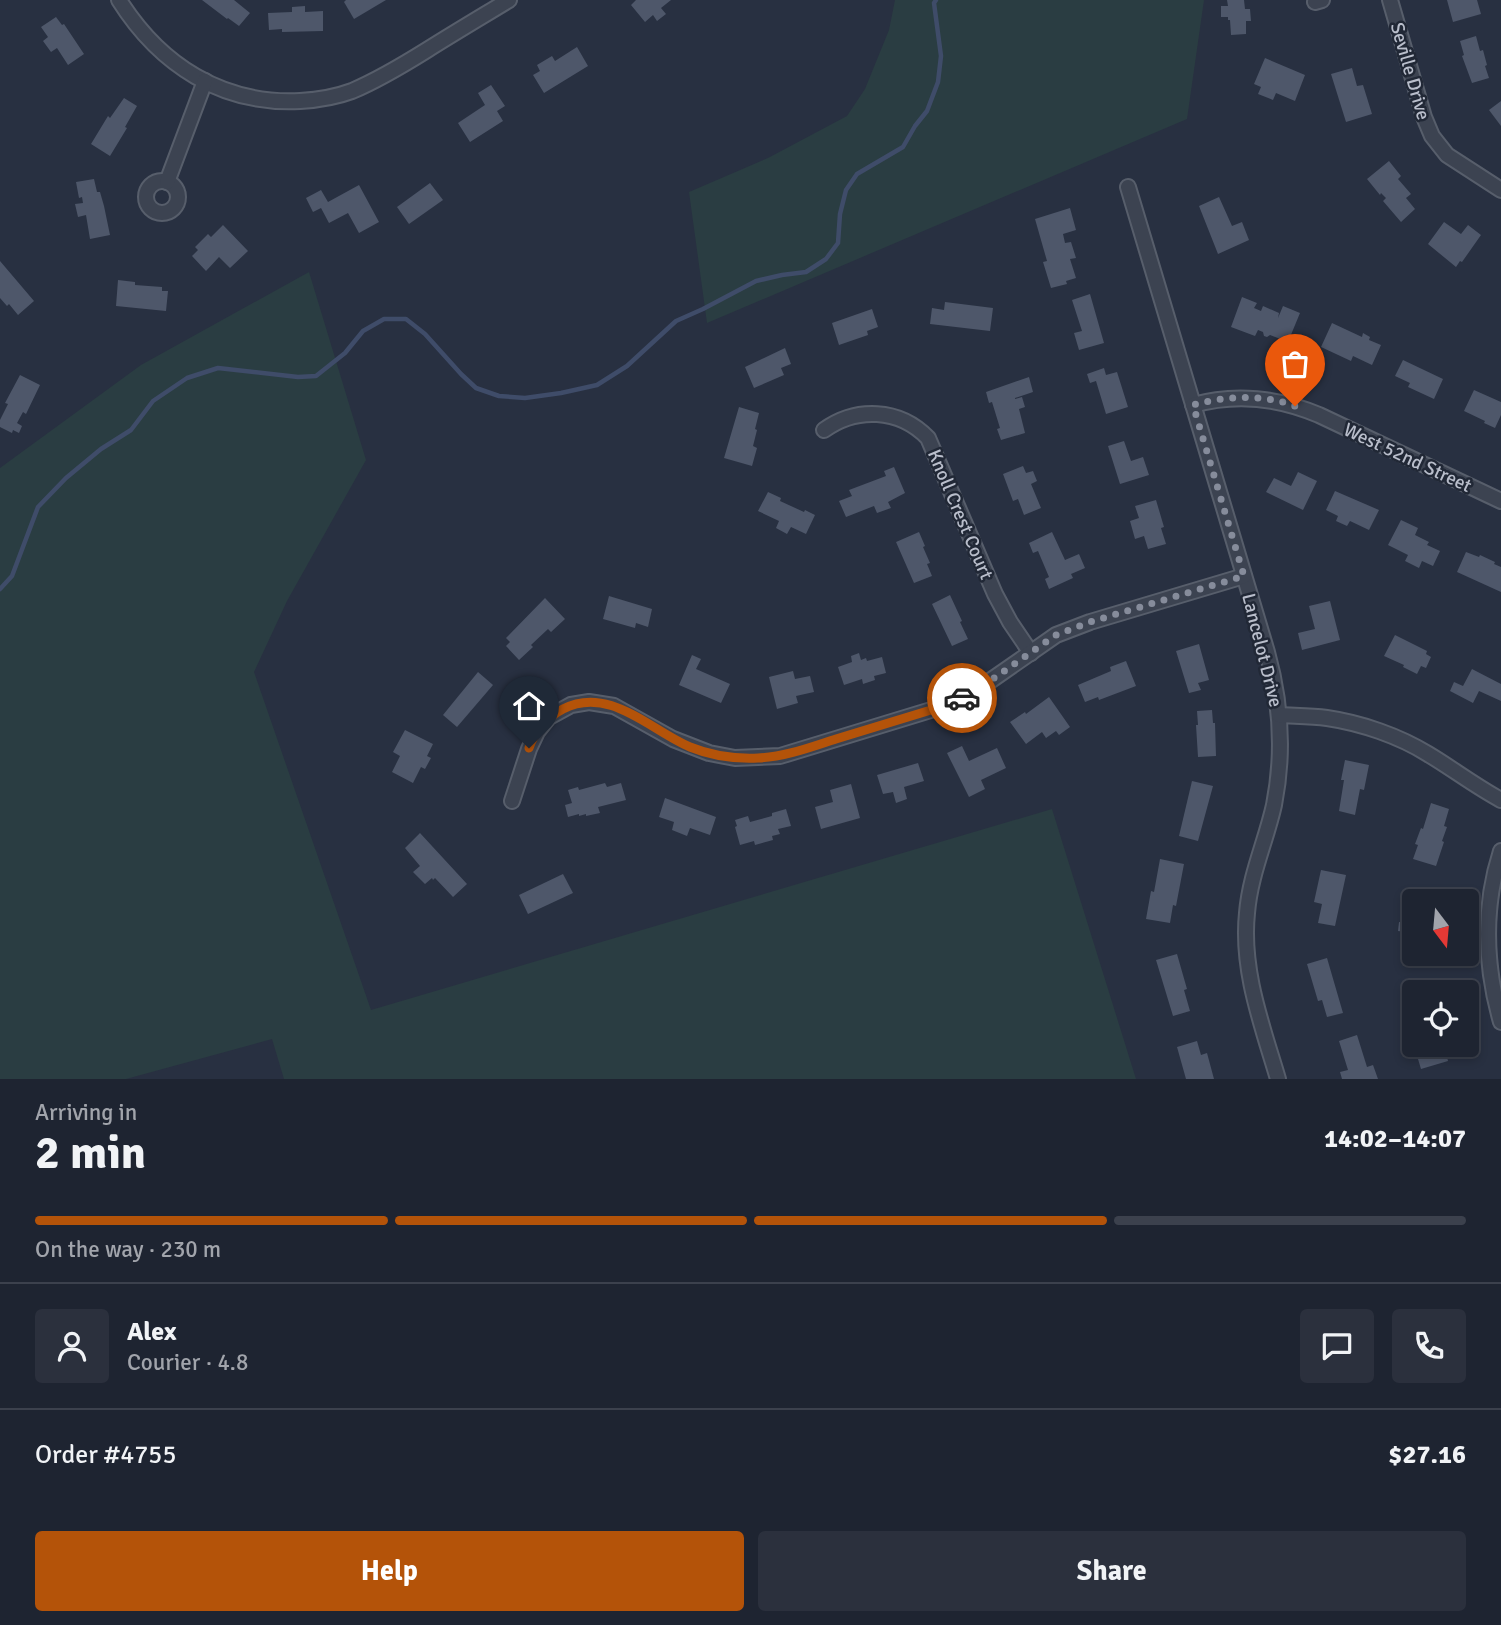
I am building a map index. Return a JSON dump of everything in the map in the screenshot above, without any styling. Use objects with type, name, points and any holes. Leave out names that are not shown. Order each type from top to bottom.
[{"type":"street","points":[[119,0],[142,31],[181,68],[233,93],[271,101],[311,100],[352,91],[390,72],[509,0]]},
{"type":"street","name":"Seville Drive","points":[[1390,0],[1432,136],[1447,155],[1501,190]]},
{"type":"street","points":[[167,182],[205,81]]},
{"type":"street","name":"Lancelot Drive","points":[[1128,187],[1272,671],[1279,715],[1277,786],[1251,884],[1246,934],[1252,990],[1279,1079]]},
{"type":"street","name":"West 52nd Street","points":[[1193,405],[1237,398],[1288,404],[1319,415],[1501,501]]},
{"type":"street","name":"Knoll Crest Court","points":[[824,430],[851,416],[869,413],[906,422],[918,428],[928,438],[995,594],[1031,653]]},
{"type":"street","points":[[512,801],[537,732],[549,718],[571,705],[589,702],[614,706],[673,739],[709,753],[748,759],[780,756],[944,706],[977,690],[1056,635],[1090,622],[1244,576]]},
{"type":"street","points":[[1279,715],[1328,718],[1388,734],[1427,753],[1501,800]]},
{"type":"street","points":[[1501,851],[1492,890],[1488,927],[1491,977],[1501,1022]]},
{"type":"green space","points":[[895,0],[1204,0],[1187,119],[707,323],[689,192],[768,158],[847,116],[865,89],[889,30]]},
{"type":"green space","points":[[309,272],[366,460],[287,601],[254,672],[371,1010],[1052,809],[1136,1079],[284,1079],[272,1039],[126,1079],[0,1079],[0,468],[141,365]]},
{"type":"building","points":[[202,0],[234,0],[250,13],[239,26]]},
{"type":"building","points":[[386,0],[354,19],[344,2]]},
{"type":"building","points":[[636,0],[671,0],[661,8],[666,14],[657,21],[653,15],[645,22],[631,5]]},
{"type":"building","points":[[1227,0],[1244,0],[1245,9],[1250,9],[1251,21],[1246,21],[1246,34],[1231,35],[1230,20],[1228,17],[1221,17],[1221,6],[1228,6]]},
{"type":"building","points":[[1447,0],[1477,0],[1481,14],[1453,22]]},
{"type":"building","points":[[305,6],[305,12],[323,11],[323,31],[269,30],[268,13],[292,12],[292,7]]},
{"type":"building","points":[[56,17],[64,24],[84,54],[68,65],[57,48],[51,52],[43,41],[48,37],[41,27]]},
{"type":"building","points":[[1476,36],[1480,51],[1483,50],[1489,78],[1472,83],[1462,56],[1464,55],[1460,41]]},
{"type":"building","points":[[577,47],[588,66],[544,93],[533,75],[540,71],[537,65],[552,56],[555,61]]},
{"type":"building","points":[[1265,58],[1305,75],[1295,101],[1276,93],[1273,100],[1258,94],[1261,87],[1254,84]]},
{"type":"building","points":[[1352,68],[1357,86],[1363,85],[1372,114],[1346,122],[1331,74]]},
{"type":"building","points":[[491,85],[505,106],[497,111],[503,121],[470,142],[458,123],[485,105],[478,93]]},
{"type":"building","points":[[124,98],[137,106],[110,156],[91,144],[108,116],[110,118]]},
{"type":"building","points":[[1501,101],[1501,126],[1489,110]]},
{"type":"building","points":[[1389,161],[1401,176],[1398,179],[1411,194],[1406,198],[1415,209],[1401,222],[1383,201],[1386,198],[1381,193],[1380,195],[1367,179]]},
{"type":"building","points":[[94,179],[104,206],[110,235],[90,239],[86,215],[78,217],[75,204],[83,203],[82,197],[79,198],[76,182]]},
{"type":"building","points":[[430,183],[443,200],[409,224],[397,207]]},
{"type":"building","points":[[359,185],[379,222],[359,233],[348,213],[329,223],[321,208],[313,212],[306,198],[321,190],[328,202]]},
{"type":"building","points":[[1219,197],[1232,226],[1242,222],[1249,240],[1218,254],[1199,206]]},
{"type":"building","points":[[1070,208],[1076,230],[1063,234],[1065,243],[1071,242],[1076,258],[1070,259],[1076,278],[1066,281],[1067,284],[1051,288],[1043,262],[1047,261],[1035,219]]},
{"type":"building","points":[[1444,222],[1461,234],[1468,225],[1481,235],[1456,267],[1428,244]]},
{"type":"building","points":[[223,225],[248,251],[230,268],[219,257],[206,271],[192,256],[198,250],[195,247],[208,234],[211,237]]},
{"type":"building","points":[[0,261],[34,301],[18,315],[0,298]]},
{"type":"building","points":[[118,280],[135,282],[135,285],[162,287],[162,291],[168,291],[166,311],[116,306]]},
{"type":"building","points":[[1090,294],[1104,343],[1079,350],[1074,333],[1082,331],[1072,300]]},
{"type":"building","points":[[1242,297],[1257,303],[1254,308],[1261,311],[1263,306],[1279,313],[1278,318],[1283,306],[1300,313],[1288,342],[1270,335],[1264,336],[1263,332],[1258,330],[1255,336],[1231,327]]},
{"type":"building","points":[[945,302],[993,308],[990,331],[930,324],[932,308],[944,310]]},
{"type":"building","points":[[872,309],[878,327],[867,331],[868,335],[839,345],[832,323]]},
{"type":"building","points":[[1332,323],[1362,337],[1363,333],[1370,337],[1369,340],[1381,345],[1372,365],[1353,356],[1351,361],[1321,347]]},
{"type":"building","points":[[785,348],[791,364],[781,368],[784,375],[754,388],[745,367]]},
{"type":"building","points":[[1403,360],[1443,379],[1434,399],[1408,387],[1410,383],[1395,376]]},
{"type":"building","points":[[1104,368],[1106,375],[1117,372],[1128,407],[1106,414],[1096,381],[1090,383],[1087,374]]},
{"type":"building","points":[[20,375],[40,385],[26,414],[23,412],[17,423],[22,426],[19,433],[13,430],[12,433],[0,427],[0,420],[8,404],[5,403]]},
{"type":"building","points":[[1029,377],[1033,392],[1015,398],[1022,397],[1025,407],[1019,409],[1025,433],[1001,440],[992,402],[989,403],[986,392]]},
{"type":"building","points":[[1474,390],[1501,402],[1501,415],[1495,428],[1464,411]]},
{"type":"building","points":[[739,407],[759,413],[753,446],[757,448],[752,466],[724,458]]},
{"type":"building","points":[[1124,441],[1131,461],[1143,457],[1149,475],[1120,484],[1108,446]]},
{"type":"building","points":[[1023,466],[1026,473],[1033,471],[1037,481],[1031,484],[1041,508],[1024,515],[1018,499],[1013,501],[1003,474]]},
{"type":"building","points":[[894,467],[905,493],[888,502],[891,508],[877,513],[874,506],[846,517],[839,501],[852,496],[849,490],[886,476],[884,471]]},
{"type":"building","points":[[1298,472],[1317,481],[1303,510],[1266,492],[1274,478],[1291,486]]},
{"type":"building","points":[[1335,491],[1379,510],[1369,530],[1350,521],[1347,526],[1336,521],[1338,516],[1326,510]]},
{"type":"building","points":[[768,492],[781,498],[780,501],[815,515],[806,534],[791,527],[787,534],[776,528],[779,521],[758,511]]},
{"type":"building","points":[[1156,500],[1166,544],[1148,549],[1144,536],[1135,539],[1130,521],[1139,518],[1135,506]]},
{"type":"building","points":[[1401,520],[1418,528],[1415,535],[1440,551],[1433,566],[1422,561],[1419,568],[1405,561],[1408,555],[1388,545]]},
{"type":"building","points":[[919,532],[932,576],[914,583],[896,542]]},
{"type":"building","points":[[1052,532],[1065,560],[1079,554],[1085,568],[1071,574],[1073,578],[1049,589],[1045,579],[1049,577],[1038,551],[1033,553],[1029,543]]},
{"type":"building","points":[[1466,552],[1479,557],[1480,555],[1501,567],[1501,592],[1457,572]]},
{"type":"building","points":[[950,595],[968,639],[952,646],[932,604]]},
{"type":"building","points":[[609,596],[652,609],[648,627],[636,623],[635,628],[603,619]]},
{"type":"building","points":[[545,598],[565,619],[551,632],[548,629],[519,660],[506,646],[510,642],[506,638]]},
{"type":"building","points":[[1330,601],[1340,640],[1302,650],[1298,633],[1315,629],[1309,606]]},
{"type":"building","points":[[1395,635],[1427,651],[1426,654],[1431,657],[1426,668],[1421,666],[1417,674],[1384,656]]},
{"type":"building","points":[[1199,644],[1209,680],[1198,683],[1201,690],[1189,693],[1176,651]]},
{"type":"building","points":[[859,653],[861,660],[882,657],[886,673],[874,676],[875,680],[863,684],[862,679],[844,685],[838,667],[852,662],[851,656]]},
{"type":"building","points":[[692,655],[701,659],[696,669],[730,684],[721,703],[679,685]]},
{"type":"building","points":[[1126,661],[1136,686],[1099,700],[1098,697],[1085,702],[1078,685],[1111,671],[1110,667]]},
{"type":"building","points":[[1472,669],[1501,684],[1501,701],[1479,691],[1473,703],[1450,691],[1454,682],[1463,686]]},
{"type":"building","points":[[793,671],[795,679],[810,676],[814,692],[796,696],[798,703],[777,709],[769,677]]},
{"type":"building","points":[[478,672],[493,685],[457,727],[443,715]]},
{"type":"building","points":[[1049,697],[1070,727],[1059,735],[1056,731],[1046,738],[1042,732],[1026,744],[1010,722]]},
{"type":"building","points":[[1212,710],[1216,756],[1198,757],[1197,711]]},
{"type":"building","points":[[405,730],[433,744],[427,756],[431,758],[425,769],[421,767],[413,783],[392,772],[400,756],[393,752]]},
{"type":"building","points":[[962,746],[969,761],[997,748],[1006,768],[981,780],[985,789],[969,797],[947,753]]},
{"type":"building","points":[[1345,760],[1369,765],[1364,790],[1360,789],[1355,815],[1339,811]]},
{"type":"building","points":[[918,763],[924,781],[904,787],[907,799],[896,803],[893,792],[883,794],[877,775]]},
{"type":"building","points":[[1192,781],[1213,786],[1198,841],[1179,836]]},
{"type":"building","points":[[605,783],[607,787],[621,783],[626,800],[598,807],[600,813],[568,817],[565,805],[572,803],[568,790]]},
{"type":"building","points":[[851,784],[860,818],[821,829],[815,807],[833,802],[830,790]]},
{"type":"building","points":[[665,798],[716,817],[710,835],[690,828],[687,836],[672,830],[674,822],[659,817]]},
{"type":"building","points":[[1431,803],[1449,809],[1444,826],[1447,827],[1442,841],[1444,842],[1436,866],[1413,859],[1418,845],[1415,844]]},
{"type":"building","points":[[786,809],[791,826],[778,829],[780,834],[772,836],[773,840],[755,845],[754,841],[740,845],[735,820],[748,816],[750,822]]},
{"type":"building","points":[[420,833],[467,884],[453,897],[435,878],[425,884],[413,872],[420,866],[405,848]]},
{"type":"building","points":[[1160,859],[1184,864],[1170,923],[1146,919]]},
{"type":"building","points":[[1321,870],[1346,875],[1335,926],[1318,923],[1322,904],[1314,902]]},
{"type":"building","points":[[563,874],[573,893],[528,914],[519,895]]},
{"type":"building","points":[[1399,922],[1402,922],[1402,932],[1398,931]]},
{"type":"building","points":[[1177,954],[1190,1011],[1173,1016],[1156,960]]},
{"type":"building","points":[[1327,958],[1343,1013],[1327,1017],[1322,1000],[1318,1001],[1307,964]]},
{"type":"building","points":[[1357,1035],[1367,1067],[1373,1065],[1378,1079],[1342,1079],[1340,1072],[1348,1070],[1339,1041]]},
{"type":"building","points":[[1197,1041],[1201,1055],[1207,1053],[1214,1079],[1186,1079],[1177,1047]]},
{"type":"building","points":[[1417,1057],[1447,1057],[1448,1061],[1421,1069]]},
{"type":"waterway","points":[[0,589],[12,576],[38,507],[66,478],[101,449],[131,430],[153,401],[187,378],[218,368],[298,377],[316,376],[345,353],[363,331],[384,319],[406,319],[425,334],[476,388],[499,396],[525,398],[561,393],[597,385],[627,366],[676,321],[756,281],[806,272],[826,259],[838,243],[840,214],[846,190],[857,174],[903,147],[927,111],[938,82],[941,56],[934,3],[936,0]]},
{"type":"way so far","points":[[962,698],[1067,630],[1244,576],[1193,405],[1237,398],[1263,399],[1295,406]]},
{"type":"route","points":[[529,748],[540,726],[549,718],[571,705],[589,702],[614,706],[697,750],[748,759],[780,756],[944,706],[962,698]]}]
